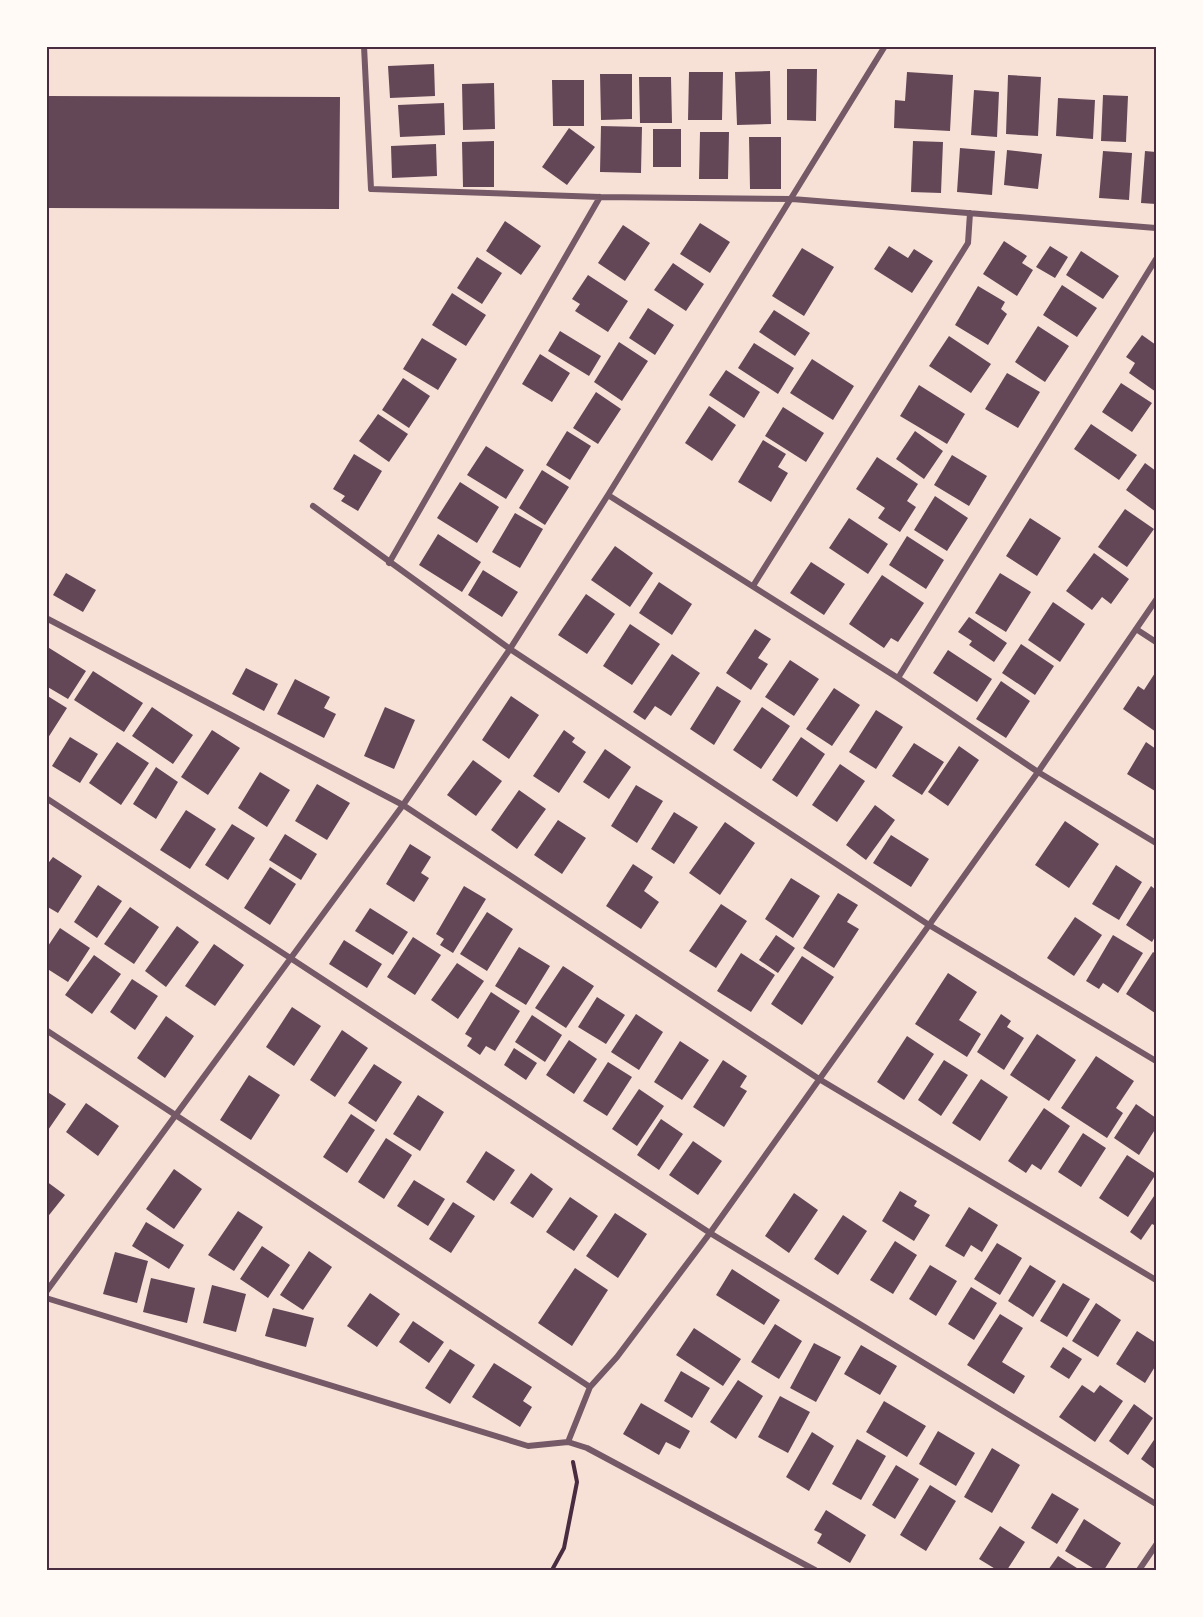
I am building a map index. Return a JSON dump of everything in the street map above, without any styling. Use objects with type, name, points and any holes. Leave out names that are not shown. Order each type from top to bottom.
[{"type":"street","points":[[364,46],[371,189],[600,197],[792,199],[1156,228]]},
{"type":"street","points":[[46,1292],[403,805],[510,649],[608,495],[885,46]]},
{"type":"street","points":[[389,563],[600,197]]},
{"type":"street","points":[[753,586],[968,243],[970,213]]},
{"type":"street","points":[[898,678],[1156,259]]},
{"type":"street","points":[[608,495],[898,678],[1038,772],[1156,843]]},
{"type":"street","points":[[313,506],[510,649],[929,926],[1156,1061]]},
{"type":"street","points":[[568,1442],[590,1387],[617,1357],[710,1233],[1038,772],[1156,600]]},
{"type":"street","points":[[46,618],[403,805],[819,1079],[1156,1281]]},
{"type":"street","points":[[1136,629],[1156,642]]},
{"type":"street","points":[[46,798],[710,1233],[1156,1504]]},
{"type":"street","points":[[46,1030],[590,1387]]},
{"type":"street","points":[[46,1298],[528,1446],[568,1442],[587,1448],[815,1570]]},
{"type":"street","points":[[1139,1570],[1156,1545]]},
{"type":"path","points":[[552,1570],[564,1548],[577,1482],[568,1442]]},
{"type":"building","points":[[434,64],[435,96],[390,98],[388,66]]},
{"type":"building","points":[[787,69],[817,69],[816,121],[787,120]]},
{"type":"building","points":[[770,71],[771,124],[737,125],[735,72]]},
{"type":"building","points":[[689,72],[723,72],[722,120],[688,120]]},
{"type":"building","points":[[907,72],[953,75],[950,131],[894,128],[895,100],[905,101]]},
{"type":"building","points":[[600,74],[632,74],[632,119],[601,120]]},
{"type":"building","points":[[1008,75],[1041,77],[1038,136],[1006,134]]},
{"type":"building","points":[[639,77],[671,77],[672,123],[640,123]]},
{"type":"building","points":[[552,80],[584,80],[584,126],[553,126]]},
{"type":"building","points":[[494,83],[495,129],[463,130],[462,84]]},
{"type":"building","points":[[974,90],[999,92],[997,137],[971,135]]},
{"type":"building","points":[[1103,95],[1128,96],[1126,142],[1101,141]]},
{"type":"building","points":[[46,96],[340,97],[339,209],[46,208]]},
{"type":"building","points":[[1058,98],[1095,100],[1093,139],[1056,136]]},
{"type":"building","points":[[444,103],[445,135],[400,137],[398,105]]},
{"type":"building","points":[[601,126],[642,127],[641,173],[600,172]]},
{"type":"building","points":[[569,128],[595,147],[567,185],[542,167]]},
{"type":"building","points":[[653,129],[681,129],[681,167],[653,167]]},
{"type":"building","points":[[700,132],[729,132],[728,179],[699,179]]},
{"type":"building","points":[[749,137],[781,137],[781,189],[750,189]]},
{"type":"building","points":[[494,141],[494,187],[463,187],[462,142]]},
{"type":"building","points":[[913,141],[943,142],[941,193],[911,192]]},
{"type":"building","points":[[436,144],[437,176],[392,178],[391,146]]},
{"type":"building","points":[[960,148],[995,151],[992,195],[957,192]]},
{"type":"building","points":[[1007,150],[1042,154],[1038,189],[1004,185]]},
{"type":"building","points":[[1103,151],[1132,153],[1129,200],[1099,198]]},
{"type":"building","points":[[1145,151],[1156,152],[1156,204],[1141,203]]},
{"type":"building","points":[[505,221],[541,246],[521,275],[486,251]]},
{"type":"building","points":[[700,223],[730,242],[710,273],[680,254]]},
{"type":"building","points":[[623,225],[650,243],[625,281],[598,263]]},
{"type":"building","points":[[1004,241],[1027,256],[1022,263],[1033,270],[1017,296],[983,274]]},
{"type":"building","points":[[889,246],[908,258],[914,249],[933,261],[912,293],[874,269]]},
{"type":"building","points":[[1050,246],[1068,257],[1055,278],[1036,267]]},
{"type":"building","points":[[802,248],[834,267],[804,316],[772,296]]},
{"type":"building","points":[[1081,251],[1119,276],[1103,299],[1066,275]]},
{"type":"building","points":[[477,257],[502,273],[482,304],[457,288]]},
{"type":"building","points":[[673,263],[704,284],[686,311],[654,290]]},
{"type":"building","points":[[588,275],[628,301],[608,332],[575,311],[580,304],[572,299]]},
{"type":"building","points":[[1062,285],[1097,308],[1077,337],[1043,315]]},
{"type":"building","points":[[978,286],[1005,302],[1001,309],[1007,314],[988,345],[955,325]]},
{"type":"building","points":[[452,293],[486,315],[466,346],[432,325]]},
{"type":"building","points":[[648,308],[674,325],[655,355],[629,338]]},
{"type":"building","points":[[774,310],[810,333],[795,356],[759,332]]},
{"type":"building","points":[[1038,326],[1069,346],[1045,382],[1015,362]]},
{"type":"building","points":[[560,331],[601,356],[589,376],[548,351]]},
{"type":"building","points":[[1142,335],[1156,345],[1156,392],[1129,373],[1135,363],[1126,357]]},
{"type":"building","points":[[949,336],[991,364],[971,393],[929,366]]},
{"type":"building","points":[[422,338],[457,359],[438,390],[403,369]]},
{"type":"building","points":[[619,342],[648,361],[622,401],[594,382]]},
{"type":"building","points":[[754,343],[794,368],[778,394],[738,368]]},
{"type":"building","points":[[540,354],[570,373],[552,402],[522,384]]},
{"type":"building","points":[[812,359],[854,386],[833,420],[790,393]]},
{"type":"building","points":[[726,370],[760,392],[744,418],[709,395]]},
{"type":"building","points":[[1007,373],[1040,392],[1018,428],[985,409]]},
{"type":"building","points":[[403,378],[430,396],[409,428],[382,410]]},
{"type":"building","points":[[1121,383],[1152,403],[1132,432],[1102,412]]},
{"type":"building","points":[[919,385],[965,414],[947,444],[900,416]]},
{"type":"building","points":[[596,392],[621,409],[598,444],[573,428]]},
{"type":"building","points":[[709,406],[736,425],[712,461],[685,443]]},
{"type":"building","points":[[783,407],[824,433],[806,462],[765,436]]},
{"type":"building","points":[[378,414],[408,434],[389,462],[359,441]]},
{"type":"building","points":[[1091,424],[1137,455],[1119,480],[1074,449]]},
{"type":"building","points":[[567,431],[591,446],[570,480],[546,465]]},
{"type":"building","points":[[915,431],[943,451],[924,479],[896,459]]},
{"type":"building","points":[[763,440],[786,454],[778,467],[788,473],[771,502],[738,482]]},
{"type":"building","points":[[486,446],[524,470],[506,499],[467,475]]},
{"type":"building","points":[[354,454],[382,471],[358,511],[341,501],[345,496],[333,489]]},
{"type":"building","points":[[952,455],[987,476],[969,506],[934,485]]},
{"type":"building","points":[[877,457],[918,484],[907,501],[916,507],[900,532],[878,518],[885,508],[856,489]]},
{"type":"building","points":[[1145,463],[1156,471],[1156,512],[1126,490]]},
{"type":"building","points":[[542,470],[569,487],[545,525],[519,508]]},
{"type":"building","points":[[460,482],[499,507],[477,543],[437,518]]},
{"type":"building","points":[[935,496],[968,518],[947,551],[914,530]]},
{"type":"building","points":[[1125,509],[1154,529],[1127,567],[1098,547]]},
{"type":"building","points":[[515,513],[543,529],[520,568],[492,552]]},
{"type":"building","points":[[849,518],[888,544],[868,574],[829,548]]},
{"type":"building","points":[[1030,518],[1061,538],[1037,576],[1006,556]]},
{"type":"building","points":[[438,534],[481,562],[462,592],[419,565]]},
{"type":"building","points":[[907,536],[944,560],[926,589],[889,565]]},
{"type":"building","points":[[615,546],[653,573],[630,607],[591,580]]},
{"type":"building","points":[[1094,553],[1129,579],[1111,604],[1102,597],[1092,610],[1066,591]]},
{"type":"building","points":[[811,562],[845,584],[824,615],[790,593]]},
{"type":"building","points":[[483,570],[518,592],[502,617],[468,595]]},
{"type":"building","points":[[66,573],[96,590],[83,612],[53,595]]},
{"type":"building","points":[[1000,573],[1031,592],[1006,632],[975,613]]},
{"type":"building","points":[[882,575],[924,603],[898,642],[891,638],[884,648],[849,624]]},
{"type":"building","points":[[659,582],[692,604],[672,635],[639,613]]},
{"type":"building","points":[[586,594],[615,614],[587,654],[558,635]]},
{"type":"building","points":[[1053,602],[1085,624],[1060,662],[1028,640]]},
{"type":"building","points":[[969,617],[1007,643],[994,662],[969,645],[972,641],[958,632]]},
{"type":"building","points":[[630,624],[660,644],[632,685],[603,666]]},
{"type":"building","points":[[755,629],[771,639],[758,658],[768,664],[751,690],[726,673]]},
{"type":"building","points":[[1021,644],[1054,666],[1035,695],[1002,673]]},
{"type":"building","points":[[46,646],[86,671],[68,699],[46,686]]},
{"type":"building","points":[[948,650],[992,679],[977,702],[933,673]]},
{"type":"building","points":[[672,654],[700,673],[671,716],[655,706],[645,720],[633,712]]},
{"type":"building","points":[[790,660],[819,679],[794,716],[765,697]]},
{"type":"building","points":[[246,668],[278,684],[264,711],[232,694]]},
{"type":"building","points":[[93,671],[143,703],[124,732],[74,700]]},
{"type":"building","points":[[1155,673],[1156,732],[1123,709],[1138,686],[1144,690]]},
{"type":"building","points":[[295,679],[330,697],[324,708],[336,714],[324,738],[277,714]]},
{"type":"building","points":[[1001,681],[1030,701],[1006,738],[976,719]]},
{"type":"building","points":[[717,686],[741,701],[714,745],[690,729]]},
{"type":"building","points":[[834,688],[860,705],[832,746],[806,729]]},
{"type":"building","points":[[46,695],[67,708],[46,741]]},
{"type":"building","points":[[511,696],[539,715],[509,759],[482,740]]},
{"type":"building","points":[[152,707],[193,735],[173,764],[132,736]]},
{"type":"building","points":[[385,707],[415,720],[394,769],[364,756]]},
{"type":"building","points":[[762,707],[790,726],[761,769],[733,750]]},
{"type":"building","points":[[876,710],[903,727],[876,769],[849,752]]},
{"type":"building","points":[[212,730],[240,748],[208,795],[181,777]]},
{"type":"building","points":[[564,730],[575,738],[572,742],[586,752],[559,793],[533,776]]},
{"type":"building","points":[[70,737],[98,754],[80,783],[52,766]]},
{"type":"building","points":[[801,737],[825,754],[797,797],[772,780]]},
{"type":"building","points":[[117,742],[149,763],[121,805],[89,783]]},
{"type":"building","points":[[1146,742],[1156,749],[1155,791],[1127,774]]},
{"type":"building","points":[[914,743],[944,762],[922,795],[892,776]]},
{"type":"building","points":[[959,746],[979,760],[948,806],[928,792]]},
{"type":"building","points":[[605,749],[631,767],[609,799],[583,782]]},
{"type":"building","points":[[473,760],[502,781],[476,816],[447,795]]},
{"type":"building","points":[[840,764],[865,781],[837,822],[812,805]]},
{"type":"building","points":[[156,767],[178,782],[156,819],[133,804]]},
{"type":"building","points":[[260,772],[290,790],[267,827],[238,808]]},
{"type":"building","points":[[317,784],[350,803],[327,840],[295,821]]},
{"type":"building","points":[[636,785],[663,801],[637,843],[611,826]]},
{"type":"building","points":[[519,790],[546,809],[517,849],[491,830]]},
{"type":"building","points":[[875,805],[895,820],[866,860],[846,845]]},
{"type":"building","points":[[186,810],[216,829],[190,869],[160,850]]},
{"type":"building","points":[[674,812],[698,827],[674,864],[651,849]]},
{"type":"building","points":[[558,820],[586,838],[562,874],[534,855]]},
{"type":"building","points":[[1065,821],[1099,844],[1069,888],[1035,865]]},
{"type":"building","points":[[725,822],[755,843],[720,895],[689,873]]},
{"type":"building","points":[[232,824],[255,838],[228,880],[205,865]]},
{"type":"building","points":[[285,834],[317,854],[301,880],[269,860]]},
{"type":"building","points":[[891,835],[929,859],[911,887],[873,863]]},
{"type":"building","points":[[410,844],[431,857],[421,873],[429,878],[414,902],[386,884]]},
{"type":"building","points":[[53,857],[82,876],[58,913],[46,906],[46,866]]},
{"type":"building","points":[[633,864],[653,877],[644,891],[659,902],[641,929],[606,906]]},
{"type":"building","points":[[1116,865],[1142,882],[1119,920],[1092,904]]},
{"type":"building","points":[[270,867],[296,884],[270,925],[244,908]]},
{"type":"building","points":[[791,878],[820,896],[793,938],[765,919]]},
{"type":"building","points":[[98,885],[122,901],[97,938],[74,922]]},
{"type":"building","points":[[464,886],[486,899],[453,953],[440,945],[444,939],[436,934]]},
{"type":"building","points":[[1151,886],[1156,890],[1156,935],[1152,942],[1126,925]]},
{"type":"building","points":[[838,893],[858,905],[847,922],[859,929],[834,968],[803,948]]},
{"type":"building","points":[[721,904],[747,921],[716,968],[689,951]]},
{"type":"building","points":[[130,907],[159,927],[134,964],[104,944]]},
{"type":"building","points":[[370,908],[408,932],[393,955],[355,931]]},
{"type":"building","points":[[487,912],[513,929],[487,971],[460,954]]},
{"type":"building","points":[[1075,917],[1102,935],[1074,976],[1047,958]]},
{"type":"building","points":[[177,926],[199,942],[166,987],[145,971]]},
{"type":"building","points":[[60,928],[90,948],[68,982],[46,968],[46,949]]},
{"type":"building","points":[[776,935],[795,948],[778,973],[759,960]]},
{"type":"building","points":[[1113,935],[1143,953],[1118,993],[1103,983],[1099,989],[1086,981]]},
{"type":"building","points":[[413,937],[441,955],[415,995],[387,977]]},
{"type":"building","points":[[344,940],[382,964],[367,988],[329,964]]},
{"type":"building","points":[[214,944],[244,965],[215,1006],[185,986]]},
{"type":"building","points":[[519,947],[550,966],[526,1005],[495,986]]},
{"type":"building","points":[[1153,952],[1156,954],[1155,1013],[1126,994]]},
{"type":"building","points":[[741,953],[775,975],[751,1012],[717,991]]},
{"type":"building","points":[[94,955],[121,974],[92,1014],[65,995]]},
{"type":"building","points":[[802,956],[834,977],[802,1025],[771,1004]]},
{"type":"building","points":[[457,963],[484,981],[458,1019],[431,1000]]},
{"type":"building","points":[[563,966],[594,986],[566,1028],[535,1008]]},
{"type":"building","points":[[948,973],[977,992],[959,1020],[981,1034],[967,1057],[915,1024]]},
{"type":"building","points":[[132,979],[158,996],[135,1030],[110,1012]]},
{"type":"building","points":[[491,992],[520,1011],[495,1051],[486,1046],[480,1055],[467,1046],[472,1038],[465,1034]]},
{"type":"building","points":[[597,997],[625,1015],[606,1044],[578,1027]]},
{"type":"building","points":[[292,1007],[321,1026],[294,1066],[266,1047]]},
{"type":"building","points":[[636,1014],[663,1032],[639,1070],[611,1052]]},
{"type":"building","points":[[1001,1014],[1011,1021],[1007,1027],[1024,1038],[1004,1070],[977,1052]]},
{"type":"building","points":[[532,1015],[562,1035],[545,1062],[515,1042]]},
{"type":"building","points":[[166,1016],[194,1036],[165,1078],[137,1058]]},
{"type":"building","points":[[342,1030],[368,1048],[335,1097],[310,1080]]},
{"type":"building","points":[[1037,1034],[1076,1060],[1049,1101],[1010,1075]]},
{"type":"building","points":[[907,1036],[934,1054],[904,1100],[877,1082]]},
{"type":"building","points":[[569,1040],[597,1059],[574,1094],[546,1075]]},
{"type":"building","points":[[680,1041],[709,1060],[682,1100],[654,1082]]},
{"type":"building","points":[[514,1048],[537,1063],[526,1080],[504,1065]]},
{"type":"building","points":[[1096,1056],[1134,1081],[1116,1108],[1123,1113],[1107,1138],[1061,1108]]},
{"type":"building","points":[[723,1060],[747,1076],[740,1087],[747,1091],[724,1127],[693,1107]]},
{"type":"building","points":[[944,1060],[968,1075],[941,1116],[918,1100]]},
{"type":"building","points":[[608,1062],[632,1077],[607,1116],[583,1101]]},
{"type":"building","points":[[374,1064],[402,1082],[376,1122],[348,1103]]},
{"type":"building","points":[[249,1075],[280,1095],[251,1140],[220,1120]]},
{"type":"building","points":[[981,1079],[1008,1097],[980,1141],[952,1123]]},
{"type":"building","points":[[639,1089],[664,1106],[637,1146],[612,1129]]},
{"type":"building","points":[[46,1091],[66,1104],[46,1133]]},
{"type":"building","points":[[418,1095],[444,1112],[420,1151],[393,1134]]},
{"type":"building","points":[[86,1103],[119,1126],[98,1156],[66,1132]]},
{"type":"building","points":[[1136,1104],[1156,1118],[1156,1128],[1139,1155],[1114,1138]]},
{"type":"building","points":[[1044,1108],[1070,1126],[1041,1170],[1032,1164],[1026,1173],[1008,1161]]},
{"type":"building","points":[[351,1114],[375,1130],[347,1173],[323,1157]]},
{"type":"building","points":[[661,1119],[683,1134],[659,1170],[637,1155]]},
{"type":"building","points":[[1083,1133],[1106,1148],[1081,1187],[1058,1172]]},
{"type":"building","points":[[386,1138],[412,1155],[384,1199],[358,1182]]},
{"type":"building","points":[[693,1141],[722,1161],[698,1195],[669,1175]]},
{"type":"building","points":[[486,1151],[515,1170],[494,1201],[466,1182]]},
{"type":"building","points":[[1127,1155],[1156,1174],[1128,1217],[1099,1198]]},
{"type":"building","points":[[174,1169],[202,1189],[174,1229],[146,1209]]},
{"type":"building","points":[[531,1173],[553,1189],[533,1218],[510,1203]]},
{"type":"building","points":[[414,1180],[445,1199],[428,1226],[397,1206]]},
{"type":"building","points":[[46,1181],[65,1195],[46,1219]]},
{"type":"building","points":[[900,1191],[917,1201],[914,1206],[930,1215],[914,1241],[882,1221]]},
{"type":"building","points":[[794,1193],[818,1210],[789,1253],[765,1236]]},
{"type":"building","points":[[1156,1193],[1156,1226],[1152,1224],[1141,1240],[1130,1232]]},
{"type":"building","points":[[570,1197],[598,1216],[574,1251],[546,1232]]},
{"type":"building","points":[[453,1202],[475,1216],[451,1253],[429,1239]]},
{"type":"building","points":[[969,1207],[998,1225],[982,1252],[971,1245],[964,1257],[945,1246]]},
{"type":"building","points":[[238,1211],[263,1227],[234,1271],[208,1255]]},
{"type":"building","points":[[615,1213],[647,1234],[618,1278],[586,1256]]},
{"type":"building","points":[[843,1215],[867,1231],[838,1275],[814,1259]]},
{"type":"building","points":[[146,1222],[184,1245],[169,1269],[132,1246]]},
{"type":"building","points":[[895,1241],[917,1255],[893,1294],[870,1280]]},
{"type":"building","points":[[997,1243],[1022,1258],[1000,1295],[974,1279]]},
{"type":"building","points":[[262,1246],[290,1265],[268,1298],[240,1279]]},
{"type":"building","points":[[309,1251],[332,1267],[303,1310],[280,1295]]},
{"type":"building","points":[[115,1252],[148,1261],[137,1303],[103,1294]]},
{"type":"building","points":[[930,1265],[957,1281],[936,1316],[909,1299]]},
{"type":"building","points":[[1030,1265],[1056,1281],[1033,1317],[1008,1301]]},
{"type":"building","points":[[575,1268],[608,1290],[572,1346],[538,1323]]},
{"type":"building","points":[[732,1269],[780,1300],[764,1325],[716,1295]]},
{"type":"building","points":[[151,1278],[195,1288],[187,1323],[143,1312]]},
{"type":"building","points":[[1063,1283],[1090,1299],[1067,1337],[1040,1321]]},
{"type":"building","points":[[212,1285],[246,1294],[236,1332],[203,1323]]},
{"type":"building","points":[[971,1287],[997,1303],[974,1340],[948,1324]]},
{"type":"building","points":[[370,1293],[400,1314],[377,1347],[347,1326]]},
{"type":"building","points":[[1096,1303],[1121,1320],[1098,1357],[1072,1341]]},
{"type":"building","points":[[273,1308],[314,1318],[306,1347],[265,1336]]},
{"type":"building","points":[[1000,1314],[1023,1328],[1002,1362],[1025,1376],[1014,1394],[967,1365]]},
{"type":"building","points":[[413,1321],[444,1342],[429,1363],[399,1342]]},
{"type":"building","points":[[775,1324],[802,1341],[779,1379],[751,1362]]},
{"type":"building","points":[[694,1328],[741,1359],[723,1386],[676,1355]]},
{"type":"building","points":[[1137,1331],[1156,1343],[1156,1365],[1145,1383],[1116,1364]]},
{"type":"building","points":[[814,1343],[841,1357],[816,1402],[790,1388]]},
{"type":"building","points":[[861,1345],[897,1366],[880,1395],[844,1374]]},
{"type":"building","points":[[1063,1347],[1082,1359],[1069,1379],[1050,1367]]},
{"type":"building","points":[[450,1349],[475,1365],[450,1404],[425,1388]]},
{"type":"building","points":[[494,1363],[532,1387],[523,1401],[532,1407],[520,1427],[472,1397]]},
{"type":"building","points":[[681,1371],[710,1388],[692,1418],[664,1401]]},
{"type":"building","points":[[738,1380],[763,1396],[736,1439],[710,1422]]},
{"type":"building","points":[[1082,1385],[1094,1393],[1100,1385],[1123,1401],[1095,1442],[1059,1417]]},
{"type":"building","points":[[780,1396],[810,1412],[788,1453],[758,1437]]},
{"type":"building","points":[[884,1401],[926,1426],[907,1457],[866,1432]]},
{"type":"building","points":[[641,1403],[690,1431],[680,1449],[666,1442],[659,1455],[623,1434]]},
{"type":"building","points":[[1134,1404],[1153,1418],[1128,1455],[1109,1441]]},
{"type":"building","points":[[938,1431],[975,1453],[956,1486],[919,1464]]},
{"type":"building","points":[[812,1432],[834,1446],[809,1491],[786,1477]]},
{"type":"building","points":[[1156,1437],[1156,1470],[1141,1459]]},
{"type":"building","points":[[857,1439],[886,1456],[861,1500],[832,1484]]},
{"type":"building","points":[[992,1448],[1020,1465],[992,1513],[964,1497]]},
{"type":"building","points":[[896,1465],[919,1479],[895,1519],[872,1505]]},
{"type":"building","points":[[930,1485],[956,1501],[926,1551],[900,1535]]},
{"type":"building","points":[[1052,1493],[1079,1509],[1057,1544],[1031,1528]]},
{"type":"building","points":[[826,1510],[866,1535],[850,1563],[817,1543],[822,1534],[814,1530]]},
{"type":"building","points":[[1084,1519],[1121,1543],[1104,1570],[1096,1570],[1065,1551]]},
{"type":"building","points":[[1000,1526],[1025,1542],[1007,1570],[997,1570],[979,1559]]},
{"type":"building","points":[[1058,1556],[1080,1570],[1048,1570]]}]
